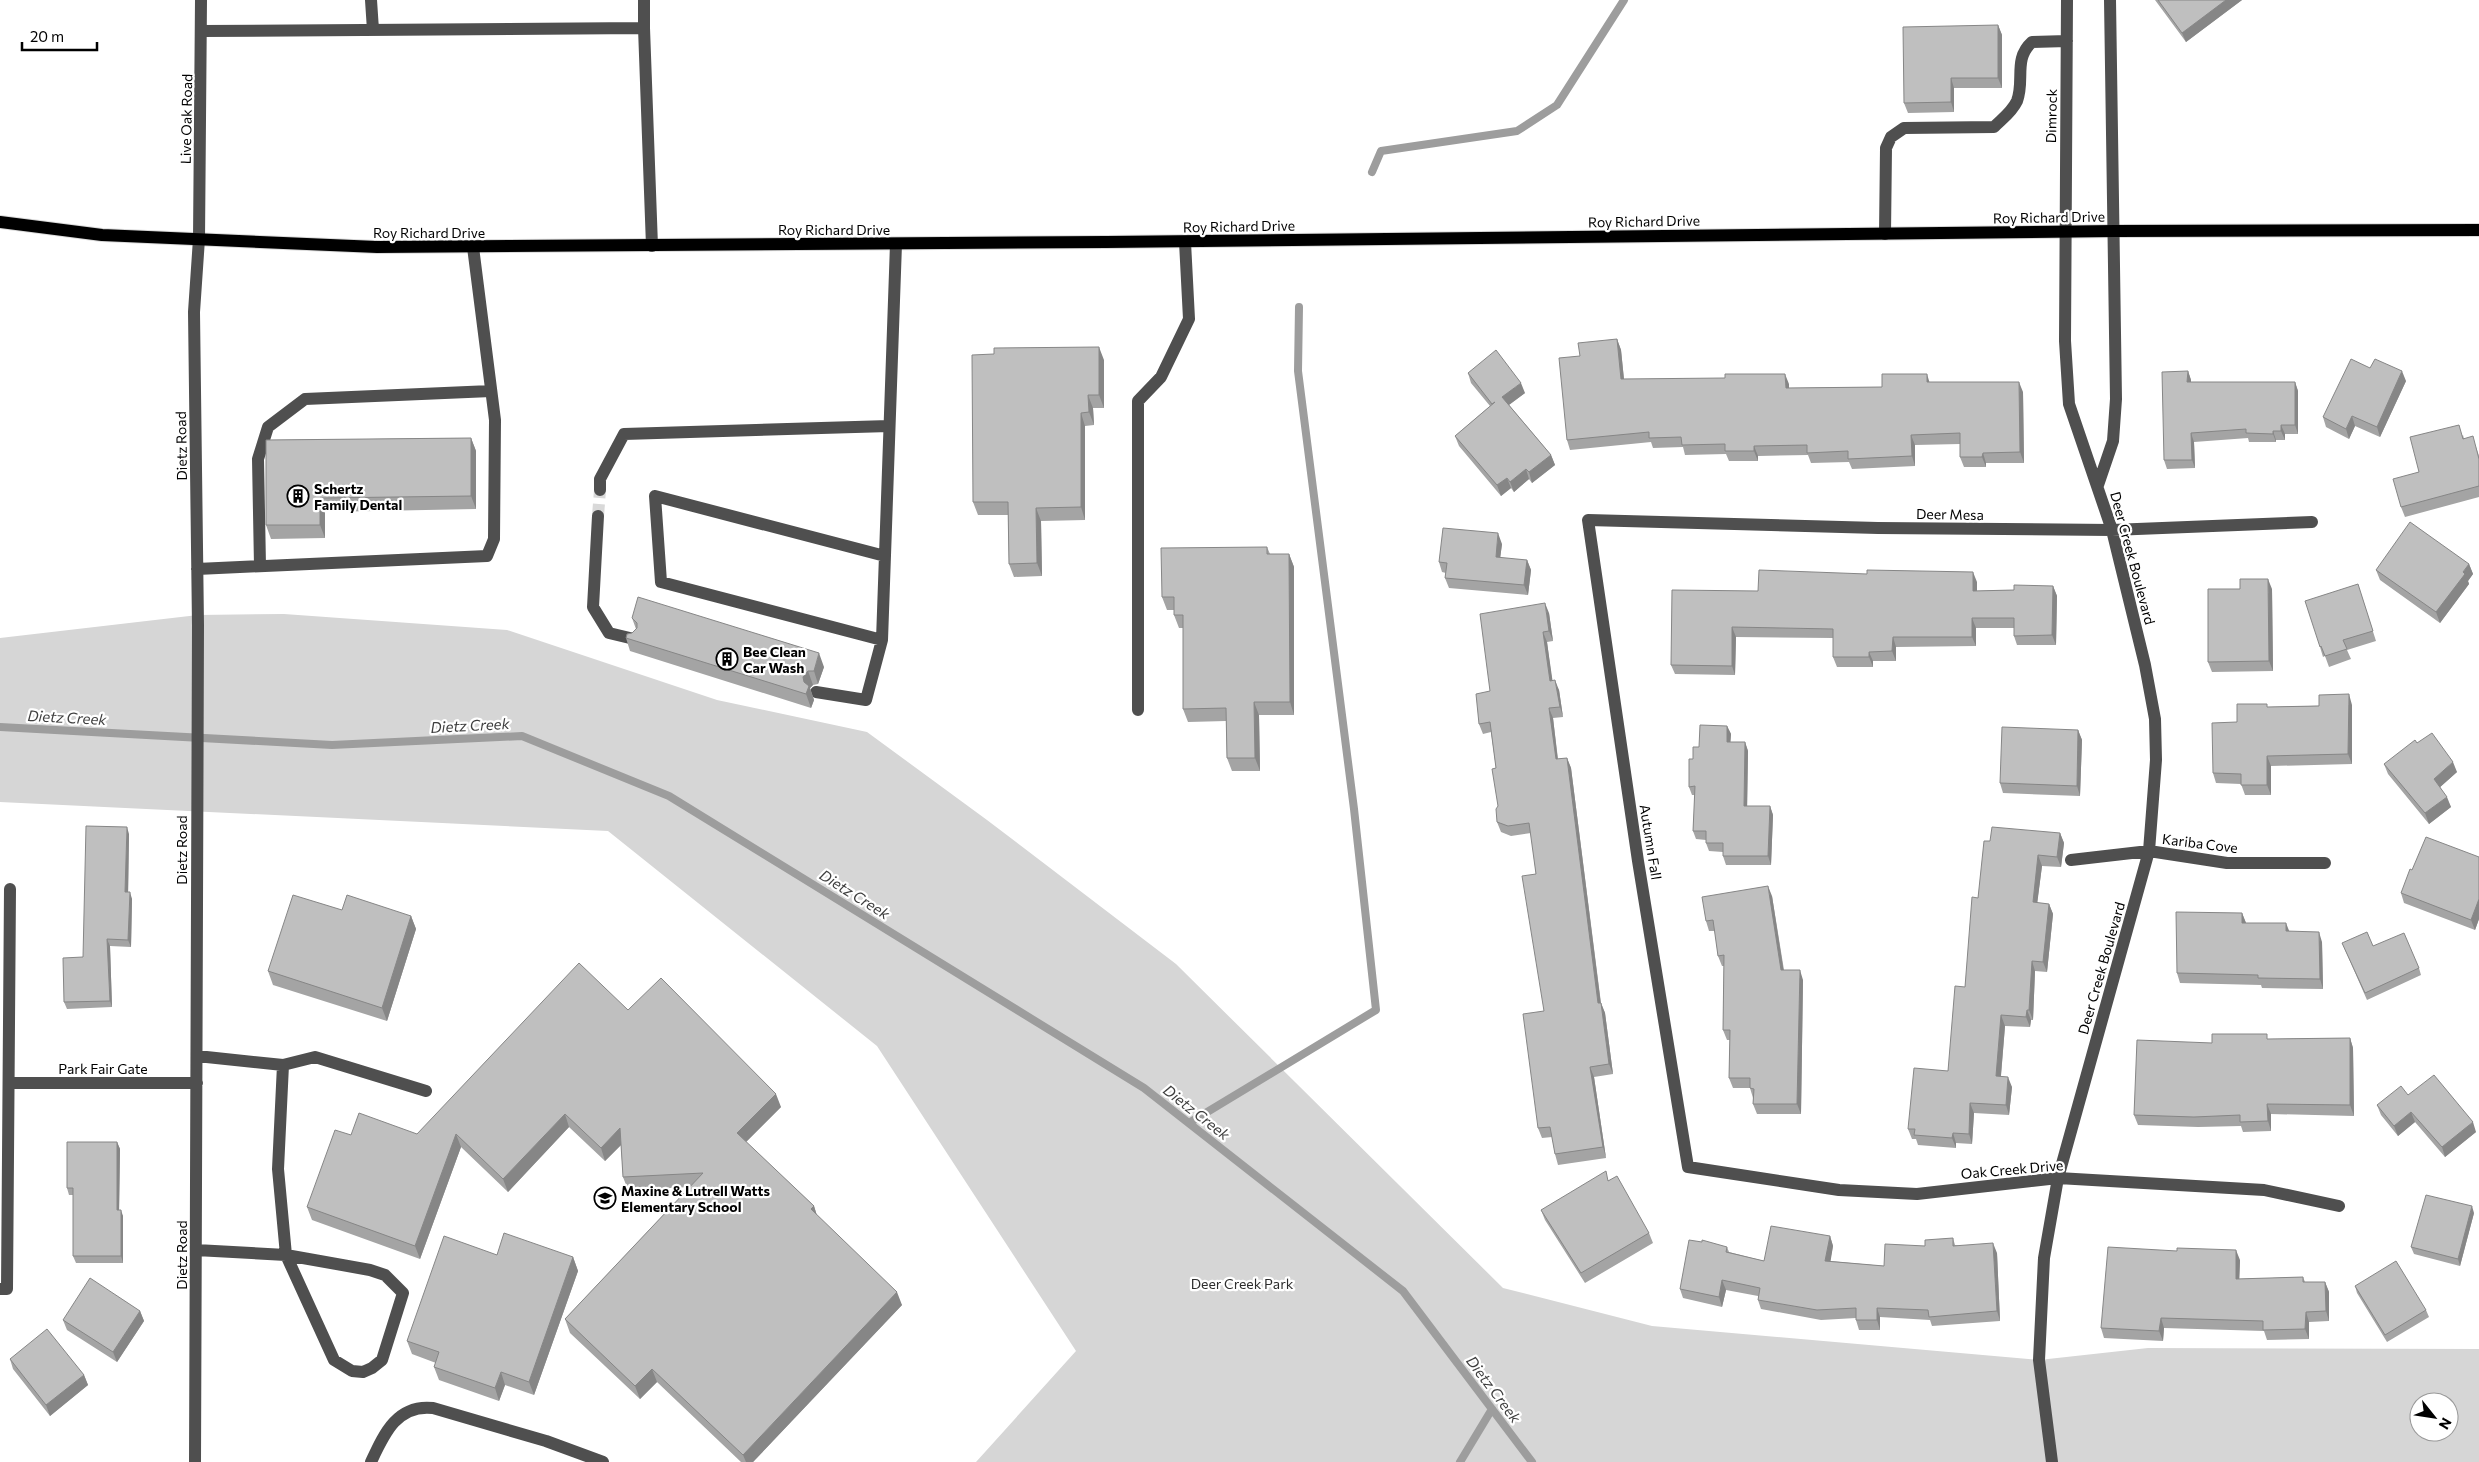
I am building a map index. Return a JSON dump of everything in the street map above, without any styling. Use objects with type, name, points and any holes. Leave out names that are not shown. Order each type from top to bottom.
[{"type":"main road","name":"Roy Richard Drive","points":[[0,222],[102,235],[377,247],[1185,242],[2064,231],[2479,230]]},
{"type":"street","name":"Live Oak Road","points":[[199,239],[201,0]]},
{"type":"street","points":[[371,0],[373,30]]},
{"type":"street","points":[[644,0],[652,246]]},
{"type":"street","name":"Dimrock","points":[[2064,231],[2067,0]]},
{"type":"street","points":[[2110,0],[2115,231]]},
{"type":"street","points":[[201,31],[644,28]]},
{"type":"street","points":[[1885,234],[1886,148],[1892,136],[1904,128],[1994,127],[2013,109],[2018,98],[2020,62],[2024,48],[2032,42],[2067,41]]},
{"type":"street","name":"Deer Creek Boulevard","points":[[2052,1462],[2039,1360],[2044,1258],[2058,1178],[2149,851],[2156,760],[2155,719],[2145,665],[2112,530],[2098,484],[2082,445],[2069,404],[2065,341],[2064,231]]},
{"type":"street","name":"Deer Creek Boulevard","points":[[2098,484],[2113,440],[2116,399],[2115,231]]},
{"type":"street","name":"Dietz Road","points":[[195,1462],[198,625],[194,312],[199,239]]},
{"type":"street","points":[[1138,710],[1138,401],[1161,377],[1189,319],[1185,242]]},
{"type":"street","points":[[816,692],[866,700],[882,640],[896,244]]},
{"type":"street","points":[[197,569],[487,556],[494,539],[495,420],[472,247]]},
{"type":"street","points":[[260,566],[258,459],[268,427],[305,399],[491,390]]},
{"type":"street","points":[[600,490],[600,479],[624,434],[889,426]]},
{"type":"street","points":[[882,640],[661,582],[655,496],[885,556]]},
{"type":"street","points":[[598,516],[593,607],[609,633],[634,639]]},
{"type":"street","name":"Deer Mesa","points":[[1588,520],[1878,528],[2112,530],[2312,522]]},
{"type":"street","name":"Autumn Fall","points":[[1588,520],[1638,861],[1688,1167]]},
{"type":"street","name":"Kariba Cove","points":[[2071,860],[2149,851],[2227,863],[2325,863]]},
{"type":"street","points":[[4,1289],[9,1083],[10,889]]},
{"type":"street","points":[[197,1056],[283,1065],[315,1057],[426,1091]]},
{"type":"street","points":[[196,1250],[286,1255],[370,1270],[385,1275],[402,1293],[382,1360],[372,1368],[362,1372],[352,1371],[334,1360],[286,1255],[278,1169],[283,1065]]},
{"type":"street","name":"Park Fair Gate","points":[[9,1083],[197,1082]]},
{"type":"street","name":"Oak Creek Drive","points":[[1688,1167],[1839,1190],[1917,1194],[2058,1178],[2264,1190],[2339,1206]]},
{"type":"street","points":[[371,1462],[384,1433],[401,1416],[418,1406],[432,1408],[546,1441],[603,1462]]},
{"type":"green space","name":"Deer Creek Park","points":[[284,614],[507,630],[717,700],[867,732],[987,820],[1176,964],[1503,1288],[1652,1326],[2039,1360],[2148,1348],[2479,1349],[2479,1462],[976,1462],[1076,1351],[877,1046],[608,831],[0,802],[0,638],[198,615]]},
{"type":"building","points":[[2158,0],[2226,0],[2182,33]]},
{"type":"building","points":[[1998,25],[1998,78],[1951,78],[1951,102],[1904,103],[1903,27]]},
{"type":"building","points":[[1617,339],[1621,379],[1725,378],[1725,374],[1785,374],[1786,388],[1882,387],[1882,374],[1927,374],[1927,382],[2019,382],[2020,452],[1983,453],[1982,457],[1960,457],[1960,433],[1911,435],[1912,456],[1848,459],[1848,451],[1807,453],[1807,445],[1754,446],[1754,451],[1725,451],[1725,444],[1682,445],[1681,437],[1649,438],[1649,432],[1567,440],[1559,358],[1580,356],[1578,343]]},
{"type":"building","points":[[1099,347],[1099,395],[1088,395],[1089,412],[1081,413],[1081,507],[1036,508],[1037,563],[1009,564],[1008,502],[973,502],[972,355],[994,354],[994,348]]},
{"type":"building","points":[[1496,350],[1521,383],[1502,397],[1551,455],[1529,472],[1526,469],[1510,482],[1507,478],[1497,485],[1455,436],[1495,402],[1492,404],[1468,373]]},
{"type":"building","points":[[2351,359],[2370,368],[2375,359],[2402,371],[2377,427],[2352,416],[2346,429],[2323,417]]},
{"type":"building","points":[[2188,371],[2187,382],[2295,382],[2295,425],[2281,425],[2281,431],[2273,431],[2273,434],[2246,433],[2246,429],[2191,433],[2192,460],[2164,460],[2162,372]]},
{"type":"building","points":[[2459,425],[2463,439],[2473,436],[2479,459],[2479,486],[2401,507],[2393,479],[2419,472],[2410,437]]},
{"type":"building","points":[[471,438],[471,496],[320,498],[320,525],[266,525],[266,440]]},
{"type":"building","points":[[2410,522],[2469,564],[2463,572],[2465,574],[2436,612],[2376,570]]},
{"type":"building","points":[[1443,528],[1498,533],[1496,557],[1527,560],[1524,585],[1445,578],[1447,563],[1439,562]]},
{"type":"building","points":[[1267,547],[1267,554],[1289,554],[1290,702],[1254,702],[1255,758],[1227,758],[1226,708],[1183,709],[1183,615],[1174,615],[1174,597],[1162,597],[1161,548]]},
{"type":"building","points":[[1759,570],[1867,574],[1867,570],[1973,572],[1973,591],[2014,590],[2014,585],[2053,586],[2052,635],[2014,636],[2014,618],[1972,618],[1972,637],[1893,637],[1892,651],[1869,652],[1869,657],[1833,657],[1833,629],[1732,627],[1732,666],[1671,665],[1672,590],[1758,591]]},
{"type":"building","points":[[2240,579],[2268,579],[2269,661],[2208,662],[2208,589],[2240,589]]},
{"type":"building","points":[[2358,584],[2373,631],[2343,640],[2347,649],[2325,656],[2320,647],[2305,601]]},
{"type":"building","name":"Bee Clean Car Wash","points":[[638,597],[819,653],[814,671],[808,671],[803,677],[804,682],[809,686],[806,694],[626,638],[627,634],[632,633],[637,628],[637,623],[632,618]]},
{"type":"building","points":[[1545,603],[1549,631],[1543,632],[1550,681],[1555,680],[1560,707],[1549,708],[1556,759],[1567,758],[1598,1003],[1601,1003],[1609,1064],[1590,1067],[1603,1147],[1555,1154],[1550,1127],[1538,1128],[1523,1014],[1544,1011],[1522,876],[1536,874],[1529,823],[1508,826],[1497,822],[1496,809],[1498,806],[1492,769],[1496,768],[1490,722],[1479,724],[1476,694],[1490,691],[1480,614]]},
{"type":"building","points":[[2349,694],[2348,754],[2267,756],[2267,785],[2241,785],[2241,774],[2213,773],[2212,723],[2237,722],[2237,704],[2267,704],[2267,707],[2319,706],[2319,695]]},
{"type":"building","points":[[1700,725],[1727,726],[1727,742],[1745,742],[1744,806],[1770,806],[1768,856],[1723,856],[1723,843],[1706,843],[1706,831],[1693,831],[1695,786],[1689,787],[1689,759],[1693,759],[1693,747],[1699,747]]},
{"type":"building","points":[[2002,727],[2078,730],[2077,786],[2000,783]]},
{"type":"building","points":[[2432,733],[2453,762],[2434,779],[2447,797],[2425,813],[2384,764],[2415,740],[2417,743]]},
{"type":"building","points":[[86,826],[127,827],[125,892],[130,892],[128,940],[107,939],[110,1001],[64,1002],[63,958],[83,957]]},
{"type":"building","points":[[1992,827],[2060,833],[2057,857],[2038,855],[2033,902],[2049,904],[2043,962],[2032,961],[2029,1010],[2027,1010],[2026,1017],[2001,1015],[1996,1076],[2008,1077],[2006,1105],[1970,1103],[1969,1134],[1953,1133],[1952,1138],[1914,1135],[1915,1129],[1908,1129],[1914,1068],[1948,1071],[1955,986],[1965,987],[1972,897],[1978,898],[1984,841],[1990,841]]},
{"type":"building","points":[[2426,837],[2479,857],[2479,899],[2471,920],[2401,893],[2410,869],[2412,870]]},
{"type":"building","points":[[1768,886],[1781,970],[1800,970],[1797,1104],[1753,1104],[1754,1089],[1750,1088],[1750,1078],[1729,1078],[1730,1030],[1723,1030],[1724,955],[1718,956],[1713,920],[1706,921],[1702,897]]},
{"type":"building","points":[[293,895],[342,910],[347,895],[411,916],[382,1008],[268,971]]},
{"type":"building","points":[[2176,912],[2242,913],[2242,923],[2286,923],[2286,931],[2319,932],[2320,979],[2258,978],[2258,975],[2177,973]]},
{"type":"building","points":[[2367,932],[2373,946],[2404,933],[2419,968],[2365,993],[2342,943]]},
{"type":"building","points":[[579,963],[628,1010],[661,978],[776,1094],[737,1133],[814,1206],[811,1209],[897,1292],[743,1455],[652,1369],[635,1386],[565,1319],[703,1173],[623,1177],[620,1128],[601,1148],[565,1114],[503,1179],[456,1134],[415,1246],[307,1207],[335,1130],[351,1135],[359,1113],[417,1134]]},
{"type":"building","points":[[2212,1034],[2267,1034],[2267,1039],[2350,1038],[2350,1105],[2267,1104],[2268,1121],[2240,1122],[2240,1115],[2194,1117],[2134,1115],[2137,1040],[2212,1043]]},
{"type":"building","points":[[2434,1075],[2473,1122],[2442,1147],[2411,1112],[2394,1126],[2377,1105],[2401,1086],[2408,1095]]},
{"type":"building","points":[[67,1142],[117,1142],[117,1210],[121,1210],[121,1256],[73,1256],[73,1188],[67,1188]]},
{"type":"building","points":[[1606,1171],[1608,1181],[1617,1176],[1649,1233],[1581,1273],[1541,1210]]},
{"type":"building","points":[[2426,1195],[2472,1206],[2458,1259],[2411,1247]]},
{"type":"building","points":[[1771,1226],[1830,1236],[1825,1261],[1884,1266],[1885,1244],[1925,1246],[1925,1240],[1953,1238],[1953,1246],[1993,1243],[1997,1311],[1929,1317],[1928,1310],[1877,1308],[1877,1320],[1856,1320],[1856,1308],[1817,1310],[1758,1300],[1760,1288],[1722,1280],[1719,1297],[1680,1289],[1689,1240],[1702,1242],[1702,1240],[1727,1247],[1726,1252],[1764,1261]]},
{"type":"building","points":[[504,1233],[573,1257],[529,1382],[501,1372],[495,1388],[434,1367],[439,1352],[407,1341],[444,1236],[497,1255]]},
{"type":"building","points":[[2108,1247],[2177,1251],[2177,1248],[2236,1250],[2236,1279],[2303,1277],[2303,1282],[2325,1282],[2326,1311],[2306,1312],[2305,1329],[2263,1330],[2263,1321],[2161,1318],[2159,1331],[2101,1328]]},
{"type":"building","points":[[2396,1261],[2426,1310],[2385,1335],[2355,1286]]},
{"type":"building","points":[[90,1278],[140,1311],[113,1352],[63,1320]]},
{"type":"building","points":[[47,1329],[84,1375],[46,1405],[10,1359]]},
{"type":"waterway","points":[[1372,172],[1381,151],[1517,131],[1557,105],[1624,0]]},
{"type":"waterway","points":[[1189,1123],[1376,1010],[1354,809],[1298,371],[1299,307]]},
{"type":"waterway","name":"Dietz Creek","points":[[0,727],[332,745],[522,736],[669,796],[1144,1088],[1403,1291],[1532,1462]]},
{"type":"waterway","points":[[1460,1462],[1492,1409]]},
{"type":"tunnel","points":[[598,516],[600,490]]},
{"type":"place","name":"Schertz Family Dental","points":[[298,496]]},
{"type":"place","name":"Bee Clean Car Wash","points":[[727,659]]},
{"type":"place","name":"Maxine & Lutrell Watts Elementary School","points":[[605,1198]]}]
